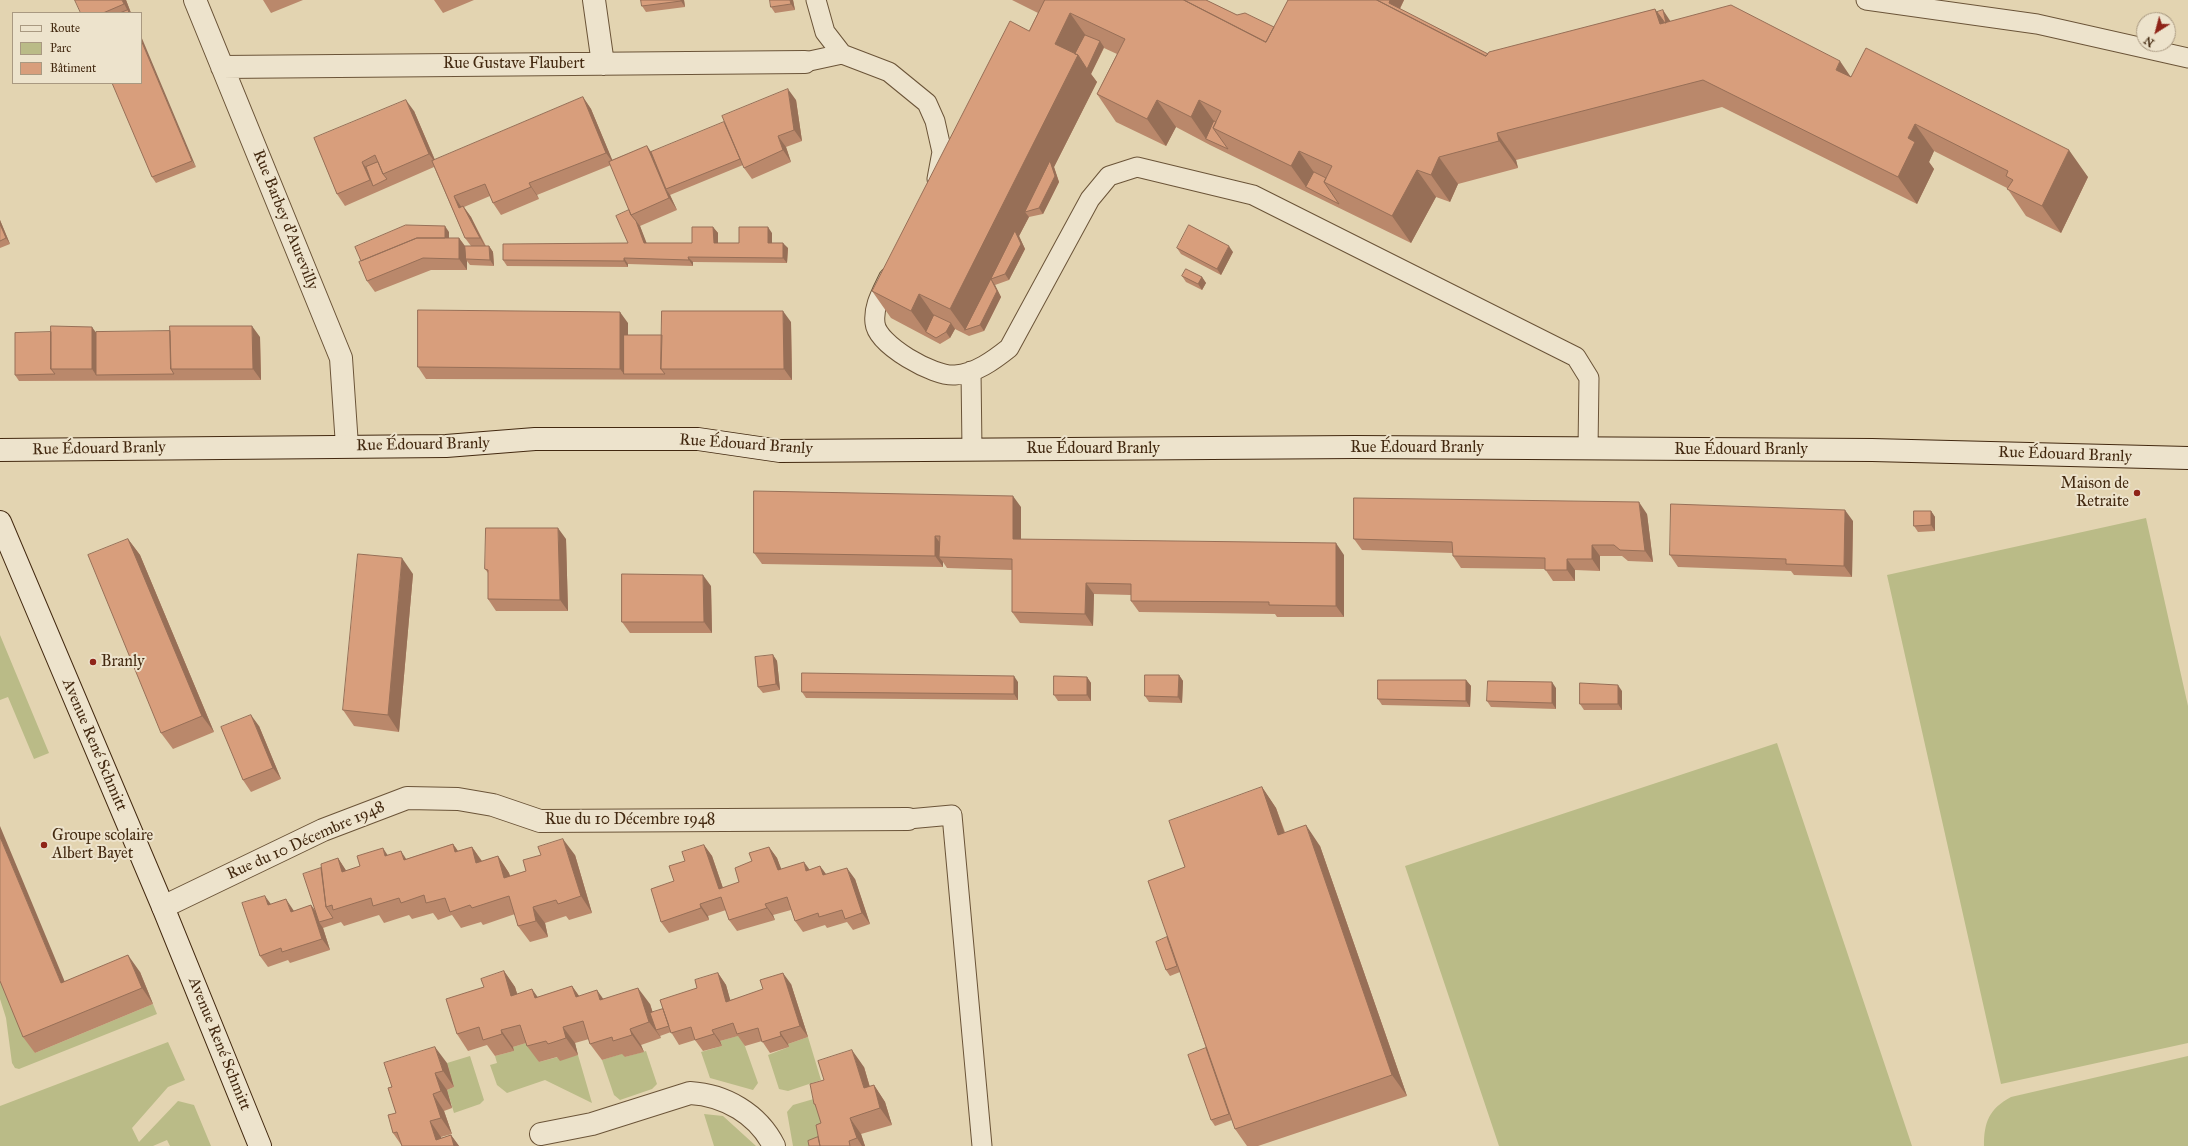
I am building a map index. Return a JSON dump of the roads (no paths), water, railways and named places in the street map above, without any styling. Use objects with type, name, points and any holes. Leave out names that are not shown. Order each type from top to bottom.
[{"type":"street","name":"Rue Barbey d'Aurevilly","points":[[195,0],[341,358],[347,446]]},
{"type":"street","points":[[594,0],[603,64]]},
{"type":"street","name":"Rue Gustave Flaubert","points":[[222,67],[805,62]]},
{"type":"street","name":"Rue Édouard Branly","points":[[0,450],[446,446],[536,439],[682,439],[728,442],[780,451],[1347,447],[1872,450],[2188,458]]},
{"type":"street","name":"Avenue René Schmitt","points":[[0,522],[163,907],[260,1146]]},
{"type":"street","name":"Rue du 10 Décembre 1948","points":[[163,907],[324,830],[407,798],[458,799],[493,806],[540,821],[908,819]]},
{"type":"street","points":[[541,1134],[592,1124],[690,1093],[705,1094],[731,1103],[755,1121],[766,1132],[774,1146]]},
{"type":"lane","points":[[816,0],[826,32],[842,54],[889,72],[927,103],[935,121],[942,152],[937,180],[930,194]]},
{"type":"lane","points":[[1866,0],[2036,24],[2188,58]]},
{"type":"lane","points":[[805,62],[842,54]]},
{"type":"lane","points":[[896,263],[876,304],[875,324],[880,336],[891,347],[934,372],[955,376],[971,371],[993,361],[1009,348],[1095,193],[1109,176],[1137,167],[1254,195],[1576,357],[1589,378],[1588,449]]},
{"type":"lane","points":[[971,371],[972,450]]},
{"type":"lane","points":[[908,819],[952,815],[982,1146]]},
{"type":"place","name":"Maison de Retraite","points":[[2137,493]]},
{"type":"place","name":"Branly","points":[[93,662]]},
{"type":"place","name":"Groupe scolaire Albert Bayet","points":[[44,845]]}]
